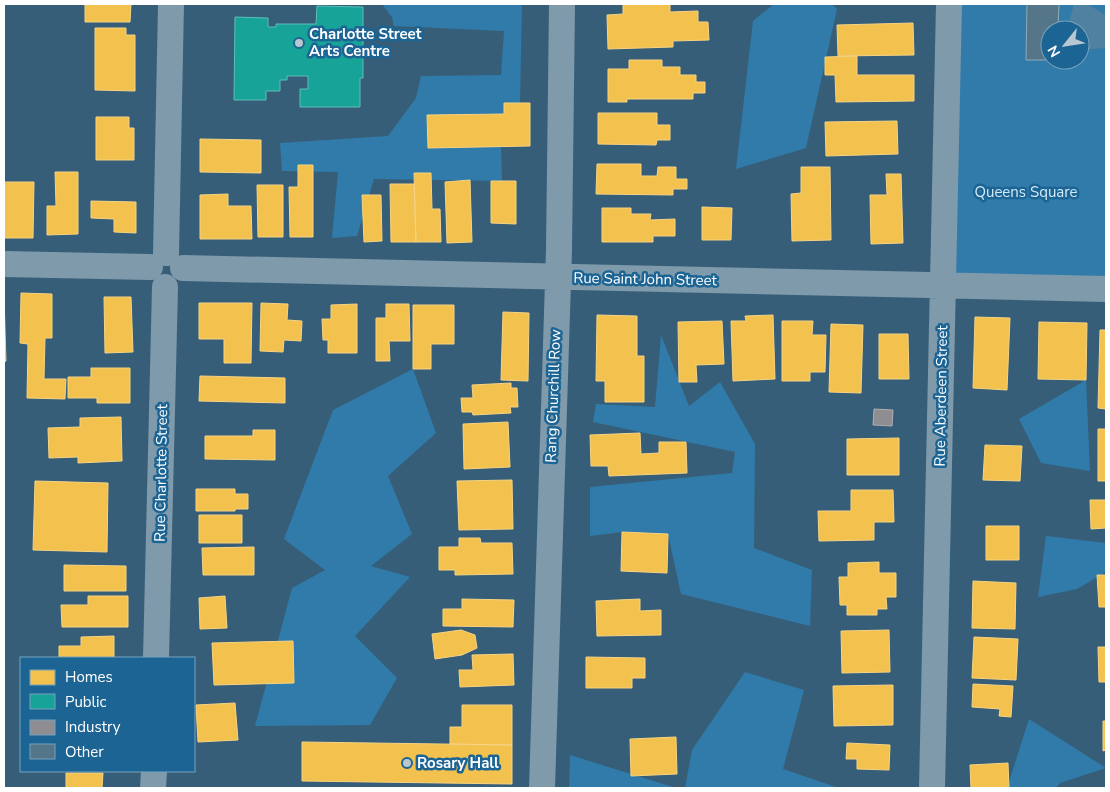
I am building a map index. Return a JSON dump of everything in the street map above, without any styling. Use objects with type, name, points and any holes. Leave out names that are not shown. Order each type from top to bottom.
[{"type":"street","name":"Rue Charlotte Street","points":[[156,657],[171,4]]},
{"type":"street","name":"Rang Churchill Row","points":[[542,788],[562,4]]},
{"type":"street","name":"Rue Aberdeen Street","points":[[932,788],[949,4]]},
{"type":"street","name":"Rue Saint John Street","points":[[4,264],[1106,289]]},
{"type":"street","points":[[153,788],[154,772]]},
{"type":"green space","points":[[382,4],[522,4],[520,103],[504,103],[504,114],[428,115],[501,146],[502,181],[374,179],[357,236],[332,238],[338,172],[282,171],[280,143],[388,136],[416,98],[421,76],[501,75],[504,31],[394,26],[392,17]]},
{"type":"green space","points":[[774,4],[832,4],[837,9],[806,148],[736,169],[753,21]]},
{"type":"green space","name":"Queens Square","points":[[949,4],[1106,4],[1106,289],[943,285]]},
{"type":"green space","points":[[661,335],[689,406],[720,382],[755,444],[754,548],[812,570],[810,626],[681,594],[668,534],[622,532],[590,536],[590,487],[732,473],[735,452],[593,422],[596,404],[655,407]]},
{"type":"green space","points":[[413,369],[436,433],[388,476],[412,534],[371,566],[410,577],[355,636],[397,678],[370,725],[255,726],[292,588],[325,570],[284,539],[333,410]]},
{"type":"green space","points":[[1086,380],[1090,471],[1041,463],[1019,419]]},
{"type":"green space","points":[[1046,536],[1106,543],[1106,572],[1077,589],[1038,597]]},
{"type":"green space","points":[[745,672],[804,690],[783,769],[836,787],[685,788],[692,750]]},
{"type":"green space","points":[[1029,719],[1106,768],[1060,783],[1056,788],[1007,788]]},
{"type":"green space","points":[[570,755],[676,788],[569,788]]},
{"type":"shaded area","points":[[1074,4],[1087,4],[1106,15],[1106,48],[1090,49],[1090,20],[1070,20]]},
{"type":"building: Homes","points":[[85,4],[131,4],[130,22],[85,22]]},
{"type":"building: Homes","points":[[623,4],[670,4],[670,12],[698,11],[698,22],[708,22],[709,40],[673,41],[673,47],[608,49],[607,15],[623,14]]},
{"type":"building: Homes","points":[[913,23],[914,55],[838,56],[837,25]]},
{"type":"building: Homes","points":[[95,28],[126,28],[126,35],[135,35],[135,91],[95,90]]},
{"type":"building: Homes","points":[[857,56],[857,75],[914,75],[914,101],[836,102],[835,75],[825,75],[825,57]]},
{"type":"building: Homes","points":[[629,60],[662,60],[662,67],[680,67],[680,75],[696,75],[696,82],[705,82],[705,93],[693,93],[693,99],[627,99],[627,102],[608,102],[608,69],[629,69]]},
{"type":"building: Homes","points":[[504,103],[530,103],[530,146],[428,148],[427,115],[504,114]]},
{"type":"building: Homes","points":[[598,113],[657,113],[657,125],[670,125],[670,140],[657,140],[656,145],[598,144]]},
{"type":"building: Homes","points":[[96,117],[129,117],[129,128],[134,128],[134,160],[96,160]]},
{"type":"building: Homes","points":[[897,121],[898,154],[826,156],[825,122]]},
{"type":"building: Homes","points":[[200,139],[261,140],[261,173],[200,172]]},
{"type":"building: Homes","points":[[597,164],[641,164],[641,176],[657,176],[658,167],[676,167],[676,179],[687,179],[687,189],[673,189],[673,195],[596,194]]},
{"type":"building: Homes","points":[[298,165],[313,165],[313,237],[290,237],[289,187],[298,187]]},
{"type":"building: Homes","points":[[801,167],[830,167],[831,240],[792,241],[791,194],[801,193]]},
{"type":"building: Homes","points":[[55,172],[78,172],[78,234],[47,235],[47,206],[56,206]]},
{"type":"building: Homes","points":[[414,173],[431,173],[432,209],[440,209],[441,242],[416,242]]},
{"type":"building: Homes","points":[[886,174],[901,174],[903,243],[871,244],[870,195],[887,195]]},
{"type":"building: Homes","points":[[470,180],[472,242],[447,243],[445,182]]},
{"type":"building: Homes","points":[[491,181],[516,181],[516,224],[491,223]]},
{"type":"building: Homes","points":[[4,182],[34,182],[33,238],[4,238]]},
{"type":"building: Homes","points":[[390,184],[414,184],[416,242],[391,242]]},
{"type":"building: Homes","points":[[257,185],[283,185],[283,237],[258,237]]},
{"type":"building: Homes","points":[[228,194],[228,206],[251,206],[252,239],[200,239],[200,195]]},
{"type":"building: Homes","points":[[362,195],[381,195],[382,241],[364,242]]},
{"type":"building: Homes","points":[[91,201],[136,202],[136,233],[114,232],[114,219],[91,218]]},
{"type":"building: Homes","points":[[702,207],[732,208],[731,240],[702,240]]},
{"type":"building: Homes","points":[[602,208],[631,208],[631,214],[651,214],[650,220],[675,219],[675,236],[653,236],[653,242],[602,242]]},
{"type":"building: Homes","points":[[21,293],[52,294],[52,338],[45,338],[44,379],[66,379],[65,399],[27,398],[28,344],[20,343]]},
{"type":"building: Homes","points":[[4,297],[6,361],[4,362]]},
{"type":"building: Homes","points":[[104,297],[131,297],[133,352],[105,353]]},
{"type":"building: Homes","points":[[199,303],[252,303],[251,363],[224,363],[224,339],[199,339]]},
{"type":"building: Homes","points":[[261,303],[288,304],[287,320],[302,321],[301,341],[284,340],[283,352],[260,351]]},
{"type":"building: Homes","points":[[357,304],[357,353],[328,353],[328,340],[323,340],[322,319],[331,319],[331,305]]},
{"type":"building: Homes","points":[[386,304],[409,304],[410,341],[389,341],[390,361],[376,361],[376,318],[386,318]]},
{"type":"building: Homes","points":[[413,305],[454,305],[454,344],[431,344],[431,369],[413,369]]},
{"type":"building: Homes","points":[[503,312],[529,313],[528,381],[501,380]]},
{"type":"building: Homes","points":[[597,315],[637,316],[637,356],[644,356],[644,402],[605,402],[605,381],[596,381]]},
{"type":"building: Homes","points":[[773,315],[775,379],[733,381],[731,321],[746,321],[745,316]]},
{"type":"building: Homes","points":[[975,317],[1010,318],[1007,390],[973,388]]},
{"type":"building: Homes","points":[[722,321],[724,364],[696,365],[697,382],[679,382],[678,322]]},
{"type":"building: Homes","points":[[782,321],[813,321],[812,335],[826,335],[825,372],[810,372],[810,381],[782,381]]},
{"type":"building: Homes","points":[[1039,322],[1087,323],[1086,380],[1038,379]]},
{"type":"building: Homes","points":[[831,324],[863,325],[861,393],[829,392]]},
{"type":"building: Homes","points":[[1100,330],[1106,330],[1106,409],[1098,408]]},
{"type":"building: Homes","points":[[879,334],[908,334],[909,379],[879,379]]},
{"type":"building: Homes","points":[[91,368],[130,368],[130,403],[97,403],[97,398],[68,398],[68,377],[91,377]]},
{"type":"building: Homes","points":[[200,376],[285,378],[285,403],[199,401]]},
{"type":"building: Homes","points":[[511,383],[511,388],[517,388],[518,407],[510,407],[511,413],[473,415],[472,412],[462,412],[461,398],[473,398],[472,385]]},
{"type":"building: Homes","points":[[121,417],[122,461],[78,463],[78,457],[49,458],[48,428],[80,427],[80,418]]},
{"type":"building: Homes","points":[[508,422],[510,467],[464,469],[463,424]]},
{"type":"building: Homes","points":[[1098,429],[1106,429],[1106,481],[1098,481]]},
{"type":"building: Homes","points":[[253,430],[275,430],[275,460],[205,459],[205,436],[253,436]]},
{"type":"building: Homes","points":[[640,433],[641,454],[659,453],[659,442],[686,442],[687,473],[609,476],[608,466],[591,466],[590,435]]},
{"type":"building: Homes","points":[[899,438],[899,475],[847,475],[847,439]]},
{"type":"building: Homes","points":[[985,445],[1022,446],[1020,481],[983,480]]},
{"type":"building: Homes","points":[[512,480],[513,529],[459,530],[457,481]]},
{"type":"building: Homes","points":[[35,481],[108,483],[107,552],[33,550]]},
{"type":"building: Homes","points":[[196,489],[235,489],[235,494],[248,494],[248,509],[196,511]]},
{"type":"building: Homes","points":[[851,490],[893,490],[894,522],[874,522],[874,540],[819,541],[818,511],[851,511]]},
{"type":"building: Homes","points":[[1090,500],[1106,500],[1106,528],[1091,529]]},
{"type":"building: Homes","points":[[199,515],[242,515],[242,543],[199,543]]},
{"type":"building: Homes","points":[[986,526],[1019,526],[1019,560],[986,560]]},
{"type":"building: Homes","points":[[622,532],[668,534],[667,573],[621,571]]},
{"type":"building: Homes","points":[[459,538],[480,538],[481,543],[512,543],[513,574],[455,575],[455,570],[439,570],[439,547],[459,547]]},
{"type":"building: Homes","points":[[254,547],[254,575],[203,575],[202,548]]},
{"type":"building: Homes","points":[[879,562],[879,573],[896,573],[896,597],[886,597],[887,609],[877,609],[877,615],[847,615],[847,605],[840,605],[839,577],[848,577],[848,563]]},
{"type":"building: Homes","points":[[64,565],[126,566],[126,591],[64,591]]},
{"type":"building: Homes","points":[[1097,575],[1106,575],[1106,607],[1099,607]]},
{"type":"building: Homes","points":[[973,581],[1016,583],[1015,629],[972,628]]},
{"type":"building: Homes","points":[[88,596],[128,596],[128,627],[62,627],[61,605],[88,605]]},
{"type":"building: Homes","points":[[225,596],[227,628],[200,629],[199,598]]},
{"type":"building: Homes","points":[[462,599],[514,600],[513,627],[443,626],[443,609],[462,609]]},
{"type":"building: Homes","points":[[640,599],[640,611],[661,610],[661,635],[597,636],[596,601]]},
{"type":"building: Homes","points":[[461,630],[475,635],[477,648],[462,655],[435,659],[432,634]]},
{"type":"building: Homes","points":[[889,630],[890,672],[842,673],[841,631]]},
{"type":"building: Homes","points":[[114,636],[114,657],[59,657],[59,646],[81,646],[81,637]]},
{"type":"building: Homes","points":[[974,637],[1018,639],[1016,680],[972,678]]},
{"type":"building: Homes","points":[[293,641],[294,683],[214,685],[212,643]]},
{"type":"building: Homes","points":[[1098,647],[1106,647],[1106,682],[1099,682]]},
{"type":"building: Homes","points":[[513,654],[514,685],[460,687],[459,670],[473,670],[472,655]]},
{"type":"building: Homes","points":[[586,657],[645,658],[645,678],[632,678],[632,688],[586,688]]},
{"type":"building: Homes","points":[[973,684],[1013,686],[1011,717],[999,716],[1000,709],[972,707]]},
{"type":"building: Homes","points":[[893,685],[893,725],[834,726],[833,686]]},
{"type":"building: Homes","points":[[235,703],[238,740],[198,742],[196,705]]},
{"type":"building: Homes","points":[[462,705],[512,705],[512,745],[450,744],[450,727],[462,727]]},
{"type":"building: Homes","points":[[1103,721],[1106,721],[1106,750],[1103,751]]},
{"type":"building: Homes","points":[[676,737],[677,774],[631,776],[630,739]]},
{"type":"building: Homes","name":"Rosary Hall","points":[[302,742],[512,745],[512,784],[302,781]]},
{"type":"building: Homes","points":[[847,743],[890,745],[889,770],[857,769],[857,759],[846,759]]},
{"type":"building: Homes","points":[[1008,763],[1009,788],[971,788],[970,765]]},
{"type":"building: Homes","points":[[66,773],[103,773],[102,788],[66,788]]},
{"type":"building: Public","name":"Charlotte Street Arts Centre","points":[[317,6],[363,7],[363,78],[360,78],[360,107],[300,107],[300,89],[308,89],[308,76],[287,76],[287,80],[280,80],[280,91],[266,91],[266,100],[234,100],[235,17],[268,18],[268,27],[276,27],[276,24],[316,24]]},
{"type":"building: Industry","points":[[874,409],[893,410],[892,426],[873,425]]},
{"type":"building: Other","points":[[1027,4],[1059,4],[1058,20],[1040,20],[1040,60],[1026,60]]},
{"type":"place","name":"Charlotte Street Arts Centre","points":[[299,43]]},
{"type":"place","name":"Rosary Hall","points":[[407,763]]}]
